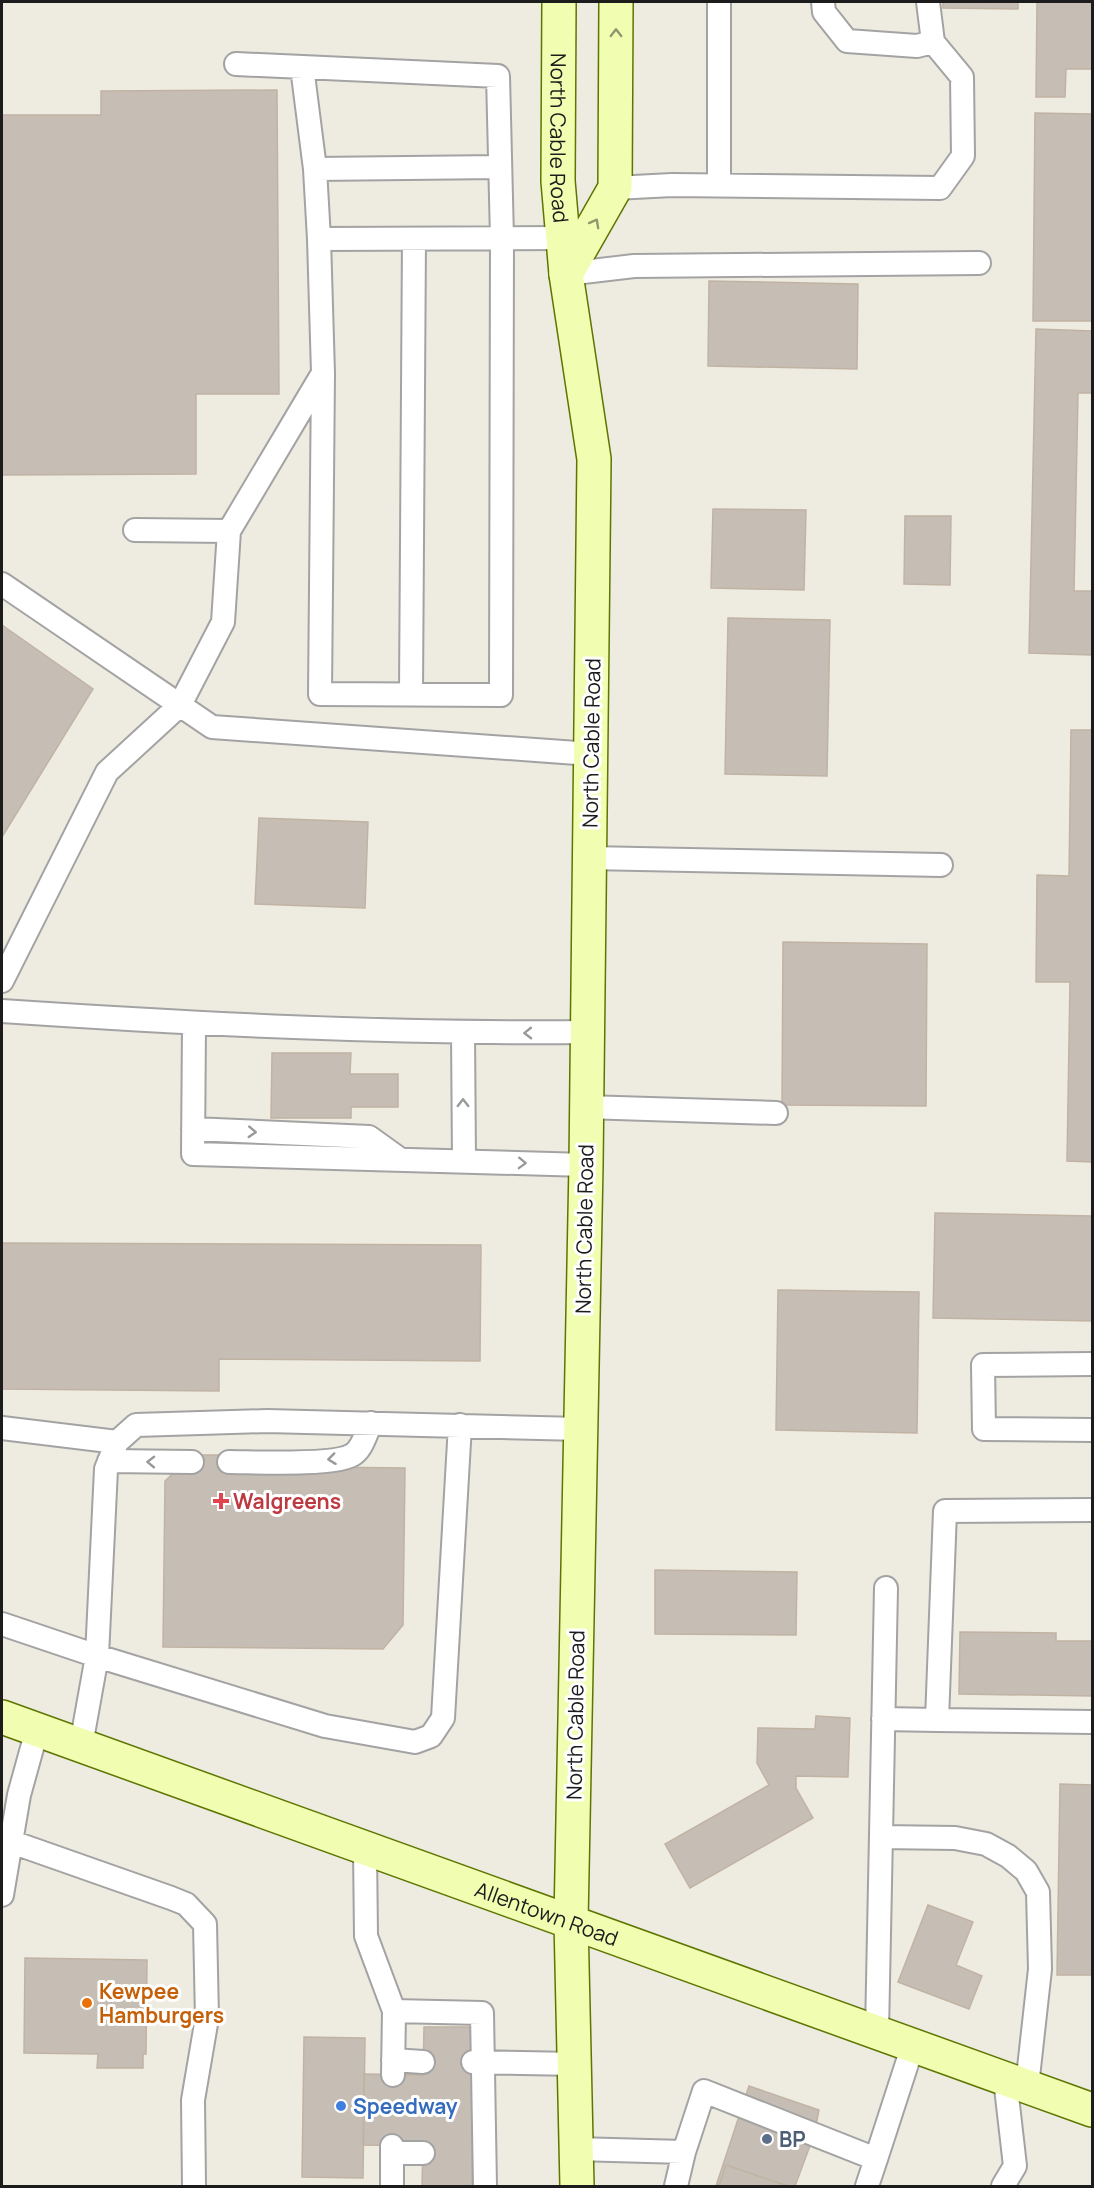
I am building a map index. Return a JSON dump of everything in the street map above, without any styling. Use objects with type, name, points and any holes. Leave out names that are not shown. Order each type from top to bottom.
[{"type":"street","name":"North Cable Road","points":[[566,274],[615,188],[616,2]]},
{"type":"street","name":"North Cable Road","points":[[555,4],[558,181],[562,230],[565,237],[566,274],[594,459],[586,1165],[571,1921],[577,2187]]},
{"type":"street","name":"Allentown Road","points":[[2,1718],[1092,2110]]},
{"type":"lane","points":[[719,2],[719,185]]},
{"type":"lane","points":[[823,2],[824,12],[847,41],[917,46],[933,42]]},
{"type":"lane","points":[[615,188],[719,185],[940,188],[963,156],[963,76],[933,42],[928,2]]},
{"type":"lane","points":[[236,64],[302,67],[498,76],[502,238],[501,694],[411,692],[320,694],[323,373],[315,169],[302,67]]},
{"type":"lane","points":[[315,169],[499,167]]},
{"type":"lane","points":[[319,239],[565,237]]},
{"type":"lane","points":[[411,692],[414,239]]},
{"type":"lane","points":[[566,274],[634,266],[979,263]]},
{"type":"lane","points":[[2,981],[107,772],[180,705],[223,622],[229,531],[323,373]]},
{"type":"lane","points":[[135,530],[229,531]]},
{"type":"lane","points":[[2,584],[212,727],[591,754]]},
{"type":"lane","points":[[589,858],[941,865]]},
{"type":"lane","points":[[2,1011],[194,1024],[463,1034],[586,1032]]},
{"type":"lane","points":[[194,1024],[193,1154],[586,1165]]},
{"type":"lane","points":[[463,1034],[464,1161]]},
{"type":"lane","points":[[585,1107],[776,1113]]},
{"type":"lane","points":[[1092,1364],[983,1365],[984,1429],[1092,1430]]},
{"type":"lane","points":[[81,1745],[97,1656],[106,1469],[113,1452],[136,1425],[267,1421],[580,1429]]},
{"type":"lane","points":[[229,1462],[300,1463],[351,1456],[360,1447],[371,1423]]},
{"type":"lane","points":[[2,1624],[97,1656],[325,1726],[415,1742],[431,1736],[443,1718],[460,1425]]},
{"type":"lane","points":[[2,1428],[113,1452],[192,1462]]},
{"type":"lane","points":[[937,1720],[945,1511],[1092,1510]]},
{"type":"lane","points":[[877,2032],[886,1588]]},
{"type":"lane","points":[[884,1719],[1092,1722]]},
{"type":"lane","points":[[2,1895],[9,1841],[37,1730]]},
{"type":"lane","points":[[881,1837],[955,1838],[986,1844],[1008,1856],[1026,1871],[1038,1892],[1040,1969],[1016,2082],[1015,2166],[1003,2187]]},
{"type":"lane","points":[[9,1841],[186,1904],[205,1923],[207,2018],[193,2100],[194,2187]]},
{"type":"lane","points":[[365,1849],[366,1936],[394,2011],[393,2068],[423,2061]]},
{"type":"lane","points":[[394,2011],[482,2013],[478,2062],[478,2154],[485,2187]]},
{"type":"lane","points":[[867,2187],[913,2045]]},
{"type":"lane","points":[[478,2062],[576,2064]]},
{"type":"lane","points":[[676,2187],[684,2152],[704,2091],[876,2159]]},
{"type":"lane","points":[[392,2187],[392,2149],[423,2153]]},
{"type":"lane","points":[[576,2149],[684,2152]]},
{"type":"building","points":[[943,2],[1018,2],[1018,9],[943,8]]},
{"type":"building","points":[[1037,2],[1092,2],[1092,69],[1066,69],[1065,97],[1036,97]]},
{"type":"building","points":[[277,90],[279,394],[196,394],[196,474],[2,475],[2,115],[101,115],[101,91]]},
{"type":"building","points":[[1035,113],[1092,114],[1092,321],[1033,321]]},
{"type":"building","points":[[709,281],[858,284],[857,369],[708,366]]},
{"type":"building","points":[[1036,329],[1092,331],[1092,393],[1078,393],[1074,591],[1092,591],[1092,655],[1029,653]]},
{"type":"building","points":[[713,509],[806,510],[804,590],[711,588]]},
{"type":"building","points":[[905,516],[951,516],[950,585],[904,584]]},
{"type":"building","points":[[728,618],[830,620],[827,776],[725,774]]},
{"type":"building","points":[[2,625],[93,689],[2,837]]},
{"type":"building","points":[[1071,730],[1092,730],[1092,1162],[1067,1161],[1070,982],[1036,982],[1037,875],[1069,876]]},
{"type":"building","points":[[259,818],[368,822],[365,908],[255,904]]},
{"type":"building","points":[[783,942],[927,944],[926,1106],[782,1105]]},
{"type":"building","points":[[272,1053],[351,1053],[350,1074],[398,1074],[398,1107],[351,1107],[351,1118],[271,1118]]},
{"type":"building","points":[[935,1213],[1092,1216],[1092,1321],[933,1318]]},
{"type":"building","points":[[2,1243],[481,1245],[480,1361],[219,1359],[219,1391],[2,1389]]},
{"type":"building","points":[[778,1290],[919,1292],[917,1433],[776,1430]]},
{"type":"building","name":"Walgreens","points":[[192,1455],[229,1455],[229,1466],[405,1468],[403,1625],[383,1649],[163,1647],[165,1481]]},
{"type":"building","points":[[655,1570],[797,1572],[796,1635],[655,1634]]},
{"type":"building","points":[[960,1632],[1056,1633],[1056,1641],[1092,1641],[1092,1696],[959,1694]]},
{"type":"building","points":[[816,1716],[850,1718],[848,1777],[796,1776],[796,1788],[813,1818],[690,1888],[665,1844],[769,1785],[757,1763],[758,1728],[815,1729]]},
{"type":"building","points":[[1060,1784],[1092,1785],[1092,1975],[1057,1975]]},
{"type":"building","points":[[928,1905],[973,1922],[956,1965],[982,1976],[969,2009],[898,1982]]},
{"type":"building","points":[[25,1958],[147,1960],[146,2054],[143,2054],[143,2068],[97,2068],[98,2054],[24,2053]]},
{"type":"building","points":[[424,2027],[473,2027],[472,2186],[422,2186],[423,2146],[363,2145],[364,2074],[423,2075]]},
{"type":"building","points":[[304,2037],[365,2038],[363,2178],[302,2177]]},
{"type":"building","points":[[749,2086],[819,2110],[814,2135],[795,2186],[716,2186]]},
{"type":"building","points":[[726,2165],[788,2186],[719,2186]]},
{"type":"place","name":"Walgreens","points":[[221,1501]]},
{"type":"place","name":"Kewpee Hamburgers","points":[[87,2003]]},
{"type":"place","name":"Speedway","points":[[341,2106]]},
{"type":"place","name":"BP","points":[[767,2139]]}]
